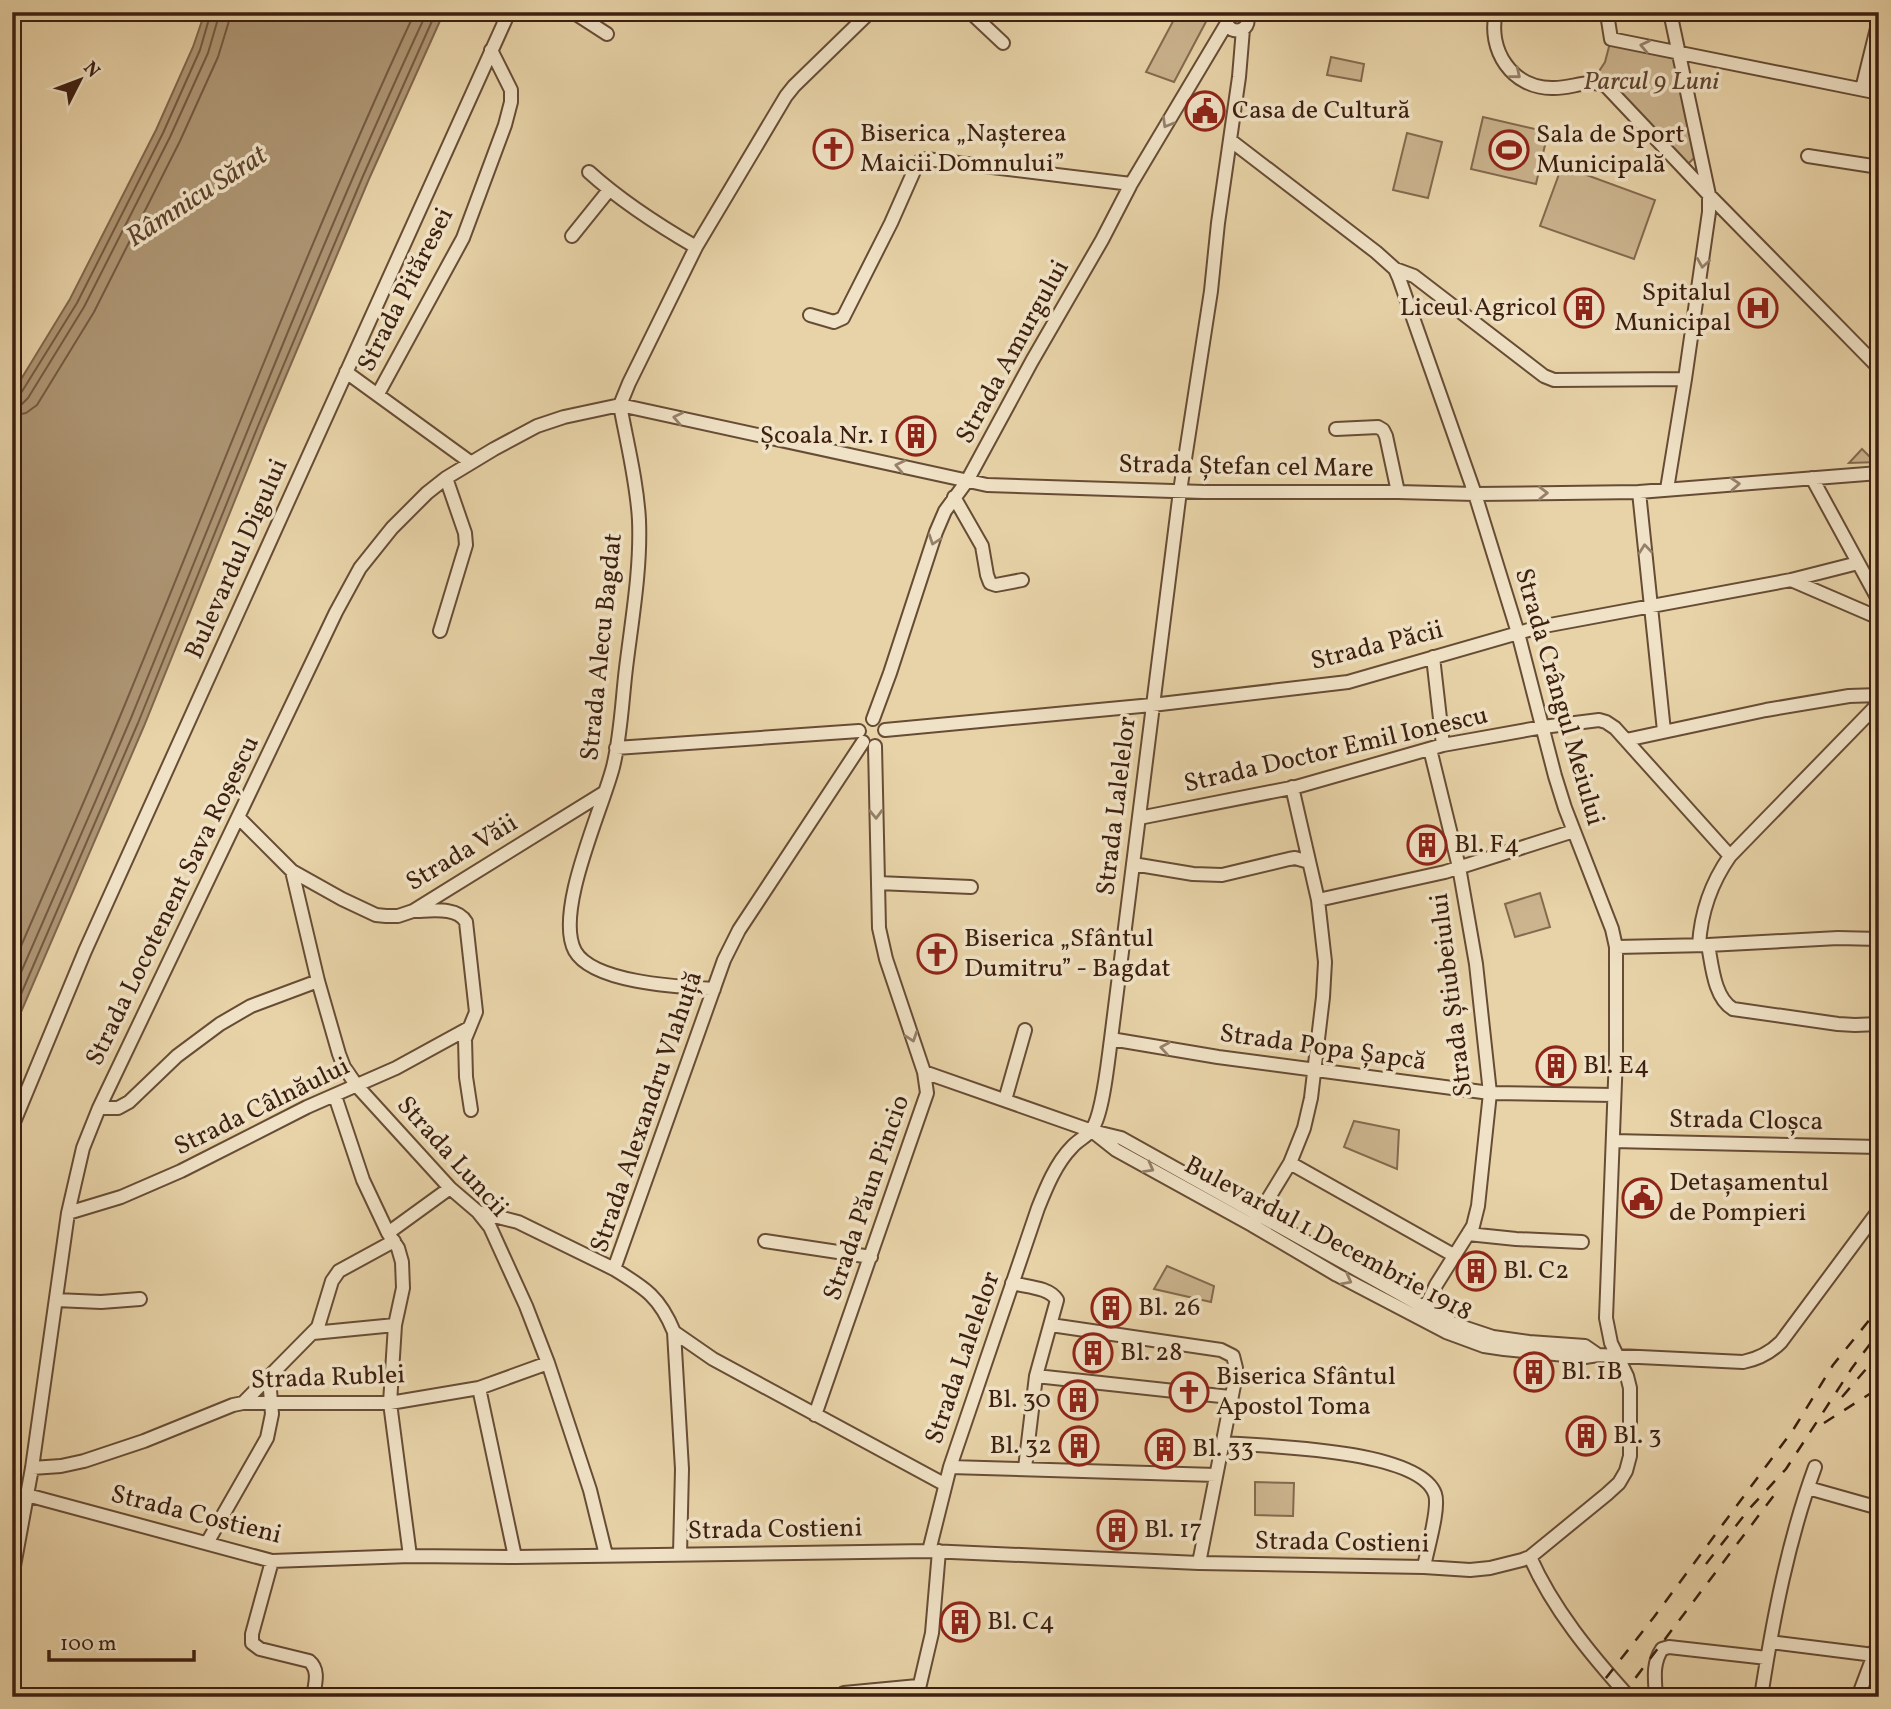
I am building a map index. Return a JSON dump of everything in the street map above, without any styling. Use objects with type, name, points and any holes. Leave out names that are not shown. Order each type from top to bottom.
[{"type":"street","name":"Bulevardul Digului","points":[[12,1127],[85,951],[509,12]]},
{"type":"street","points":[[573,12],[607,34]]},
{"type":"street","points":[[620,405],[696,247],[786,96],[799,80],[870,12]]},
{"type":"street","points":[[970,12],[1003,43]]},
{"type":"street","name":"Strada Lalelelor","points":[[918,1691],[932,1633],[934,1551],[944,1484],[1038,1208],[1066,1154],[1092,1131],[1099,1112],[1111,1039],[1180,491],[1211,291],[1243,29],[1248,21],[1245,12]]},
{"type":"street","points":[[1606,12],[1611,39],[1879,93]]},
{"type":"street","points":[[1667,489],[1709,212],[1709,195],[1670,12]]},
{"type":"street","points":[[1494,13],[1495,42],[1502,59],[1514,74],[1530,84],[1548,88],[1557,89],[1592,82],[1606,86],[1879,368]]},
{"type":"street","points":[[1227,16],[1234,30],[1243,29]]},
{"type":"street","name":"Strada Amurgului","points":[[873,719],[936,532],[1227,16]]},
{"type":"street","points":[[1862,89],[1879,20]]},
{"type":"street","name":"Strada Pităresei","points":[[378,394],[463,238],[505,125],[511,102],[510,90],[491,50]]},
{"type":"street","name":"Strada Crângul Meiului","points":[[1230,140],[1376,251],[1395,269],[1475,494],[1518,633],[1555,776],[1612,929],[1616,947],[1613,1141],[1606,1318],[1608,1334],[1630,1388],[1630,1456],[1619,1483],[1530,1558]]},
{"type":"street","points":[[1808,156],[1879,167]]},
{"type":"street","points":[[810,315],[834,322],[843,318],[920,161],[926,159],[1131,184]]},
{"type":"street","points":[[589,172],[650,220],[696,247]]},
{"type":"street","points":[[572,236],[609,190]]},
{"type":"street","points":[[1395,269],[1414,276],[1544,376],[1554,380],[1685,379]]},
{"type":"street","points":[[346,372],[470,462]]},
{"type":"street","name":"Strada Ștefan cel Mare","points":[[620,405],[987,485],[1204,492],[1639,492],[1879,473]]},
{"type":"street","name":"Strada Locotenent Sava Roșescu","points":[[12,1577],[32,1468],[68,1213],[83,1148],[99,1108],[336,612],[356,575],[400,518],[446,478],[470,462],[548,422],[620,405]]},
{"type":"street","name":"Strada Alecu Bagdat","points":[[620,405],[637,501],[639,527],[636,590],[616,748],[605,792],[574,888],[569,927],[571,942],[576,953],[591,965],[626,978],[646,984],[714,989]]},
{"type":"street","points":[[1336,429],[1378,427],[1383,430],[1398,492]]},
{"type":"street","points":[[440,631],[466,545],[464,527],[446,478]]},
{"type":"street","points":[[1812,478],[1879,601]]},
{"type":"street","points":[[1639,492],[1664,730]]},
{"type":"street","points":[[954,497],[982,546],[990,583],[996,585],[1023,580]]},
{"type":"street","name":"Strada Păcii","points":[[886,730],[1152,705],[1348,682],[1518,633],[1791,580],[1858,563]]},
{"type":"street","points":[[1791,580],[1879,618]]},
{"type":"street","name":"Strada Știubeiului","points":[[1422,1314],[1436,1285],[1475,1221],[1490,1093],[1476,964],[1437,747],[1433,657]]},
{"type":"street","points":[[1626,740],[1664,730],[1849,696],[1879,695]]},
{"type":"street","points":[[1879,703],[1730,856],[1707,896],[1703,945],[1719,992],[1733,1009],[1838,1024],[1879,1024]]},
{"type":"street","points":[[616,748],[883,741],[886,730],[881,722],[873,719],[864,723],[866,740]]},
{"type":"street","name":"Strada Doctor Emil Ionescu","points":[[1139,818],[1292,788],[1437,747],[1543,727],[1598,720],[1615,728],[1730,856]]},
{"type":"street","name":"Strada Păun Pincio","points":[[815,1415],[926,1097],[927,1085],[886,959],[879,928],[878,883],[866,740]]},
{"type":"street","name":"Strada Alexandru Vlahuță","points":[[680,1554],[682,1480],[674,1332],[657,1300],[643,1286],[614,1269],[724,960],[739,930],[866,740]]},
{"type":"street","points":[[1255,1220],[1290,1163],[1304,1128],[1311,1098],[1325,980],[1318,900],[1292,788]]},
{"type":"street","name":"Strada Văii","points":[[239,818],[292,871],[376,915],[398,916],[413,911],[605,792]]},
{"type":"street","points":[[1318,900],[1445,872],[1574,831]]},
{"type":"street","points":[[1133,864],[1209,875],[1233,873],[1295,858],[1309,862]]},
{"type":"street","name":"Strada Luncii","points":[[292,871],[318,981],[344,1067],[357,1086],[450,1188],[478,1212],[489,1227],[526,1306],[548,1363],[590,1490],[606,1555]]},
{"type":"street","points":[[878,883],[971,887]]},
{"type":"street","points":[[413,911],[453,912],[462,916],[466,922],[475,1012],[465,1039],[471,1110]]},
{"type":"street","points":[[1616,947],[1838,938],[1879,939]]},
{"type":"street","points":[[99,1108],[118,1108],[129,1102],[190,1046],[251,1006],[318,981]]},
{"type":"street","name":"Strada Câlnăului","points":[[68,1213],[149,1186],[307,1107],[396,1069],[469,1028]]},
{"type":"street","points":[[1005,1100],[1026,1030]]},
{"type":"street","name":"Strada Popa Șapcă","points":[[1111,1039],[1218,1057],[1490,1093],[1614,1095]]},
{"type":"street","name":"Bulevardul 1 Decembrie 1918","points":[[924,1072],[1092,1131],[1121,1138],[1255,1220],[1422,1314],[1493,1337],[1586,1346],[1598,1355],[1743,1362],[1752,1361],[1768,1353],[1781,1342],[1879,1210]]},
{"type":"street","points":[[335,1096],[363,1180],[398,1248],[403,1273],[402,1301],[395,1325],[390,1403],[410,1556]]},
{"type":"street","name":"Strada Cloșca","points":[[1613,1141],[1879,1147]]},
{"type":"street","points":[[1290,1163],[1455,1256]]},
{"type":"street","points":[[243,1403],[313,1333],[318,1326],[332,1282],[339,1271],[391,1237],[450,1188]]},
{"type":"street","points":[[478,1212],[518,1222],[614,1269]]},
{"type":"street","points":[[1468,1234],[1582,1242]]},
{"type":"street","points":[[765,1241],[871,1257]]},
{"type":"street","points":[[1012,1283],[1044,1290],[1057,1300],[1036,1376],[1025,1468]]},
{"type":"street","points":[[56,1300],[101,1302],[140,1299]]},
{"type":"street","points":[[313,1333],[395,1325]]},
{"type":"street","points":[[1051,1325],[1221,1350],[1233,1356],[1236,1368],[1199,1563]]},
{"type":"street","points":[[674,1332],[713,1359],[944,1484]]},
{"type":"street","name":"Strada Rublei","points":[[32,1468],[84,1461],[144,1441],[233,1405],[390,1403],[479,1388],[548,1363]]},
{"type":"street","points":[[1036,1376],[1230,1397]]},
{"type":"street","points":[[208,1544],[267,1438],[271,1427],[272,1404],[269,1378]]},
{"type":"street","points":[[479,1388],[515,1557]]},
{"type":"street","points":[[1222,1443],[1312,1448],[1373,1459],[1412,1472],[1429,1484],[1436,1497],[1423,1567]]},
{"type":"street","points":[[950,1467],[1216,1475]]},
{"type":"street","points":[[1761,1697],[1784,1574],[1815,1467]]},
{"type":"street","points":[[1808,1488],[1879,1508]]},
{"type":"street","name":"Strada Costieni","points":[[27,1496],[272,1561],[410,1556],[934,1551],[1199,1563],[1470,1570],[1508,1565],[1530,1558]]},
{"type":"street","points":[[1530,1558],[1548,1594],[1600,1664],[1629,1697]]},
{"type":"street","points":[[272,1561],[251,1639],[260,1649],[312,1663],[316,1671],[313,1697]]},
{"type":"street","points":[[1770,1642],[1877,1647],[1858,1697]]},
{"type":"street","points":[[1656,1697],[1654,1674],[1662,1649],[1668,1647],[1767,1658]]},
{"type":"street","points":[[838,1697],[844,1693],[918,1691]]},
{"type":"green space","points":[[1178,12],[1203,12],[1209,16],[1174,82],[1146,72]]},
{"type":"green space","name":"Parcul 9 Luni","points":[[1611,39],[1679,53],[1700,152],[1684,168],[1606,87],[1592,82],[1605,62]]},
{"type":"green space","points":[[1331,57],[1364,64],[1361,81],[1327,75]]},
{"type":"green space","name":"Sala de Sport Municipală","points":[[1483,117],[1548,132],[1536,184],[1471,169]]},
{"type":"green space","points":[[1407,133],[1442,142],[1428,198],[1393,190]]},
{"type":"green space","points":[[1562,166],[1655,200],[1634,259],[1540,226]]},
{"type":"green space","points":[[1862,449],[1874,461],[1879,456],[1879,462],[1849,463]]},
{"type":"green space","points":[[1540,893],[1550,927],[1515,937],[1505,904]]},
{"type":"green space","points":[[1354,1121],[1399,1130],[1397,1169],[1344,1147]]},
{"type":"green space","points":[[1167,1266],[1214,1286],[1211,1302],[1154,1289]]},
{"type":"green space","points":[[1255,1482],[1294,1483],[1293,1516],[1255,1515]]},
{"type":"water","name":"Râmnicu Sărat","points":[[205,12],[444,12],[369,179],[264,428],[144,726],[12,1033],[12,394],[70,299],[156,130],[193,47]]},
{"type":"railway","points":[[1591,1697],[1793,1430],[1833,1365],[1879,1308]]},
{"type":"railway","points":[[1706,1564],[1750,1508],[1786,1469],[1852,1368],[1879,1332]]},
{"type":"railway","points":[[1842,1397],[1879,1354]]},
{"type":"railway","points":[[1824,1423],[1879,1388]]},
{"type":"railway","points":[[1621,1697],[1775,1494]]},
{"type":"place","name":"Casa de Cultură","points":[[1205,111]]},
{"type":"place","name":"Biserica „Nașterea Maicii Domnului”","points":[[833,149]]},
{"type":"place","name":"Sala de Sport Municipală","points":[[1509,150]]},
{"type":"place","name":"Liceul Agricol","points":[[1584,308]]},
{"type":"place","name":"Spitalul Municipal","points":[[1758,308]]},
{"type":"place","name":"Școala Nr. 1","points":[[916,436]]},
{"type":"place","name":"Bl. F4","points":[[1427,845]]},
{"type":"place","name":"Biserica „Sfântul Dumitru” - Bagdat","points":[[937,954]]},
{"type":"place","name":"Bl. E4","points":[[1556,1066]]},
{"type":"place","name":"Detașamentul de Pompieri","points":[[1642,1198]]},
{"type":"place","name":"Bl. C2","points":[[1476,1271]]},
{"type":"place","name":"Bl. 26","points":[[1111,1308]]},
{"type":"place","name":"Bl. 28","points":[[1093,1353]]},
{"type":"place","name":"Bl. 1B","points":[[1534,1372]]},
{"type":"place","name":"Biserica Sfântul Apostol Toma","points":[[1189,1392]]},
{"type":"place","name":"Bl. 30","points":[[1078,1400]]},
{"type":"place","name":"Bl. 3","points":[[1586,1436]]},
{"type":"place","name":"Bl. 32","points":[[1079,1446]]},
{"type":"place","name":"Bl. 33","points":[[1165,1449]]},
{"type":"place","name":"Bl. 17","points":[[1117,1530]]},
{"type":"place","name":"Bl. C4","points":[[960,1622]]}]
